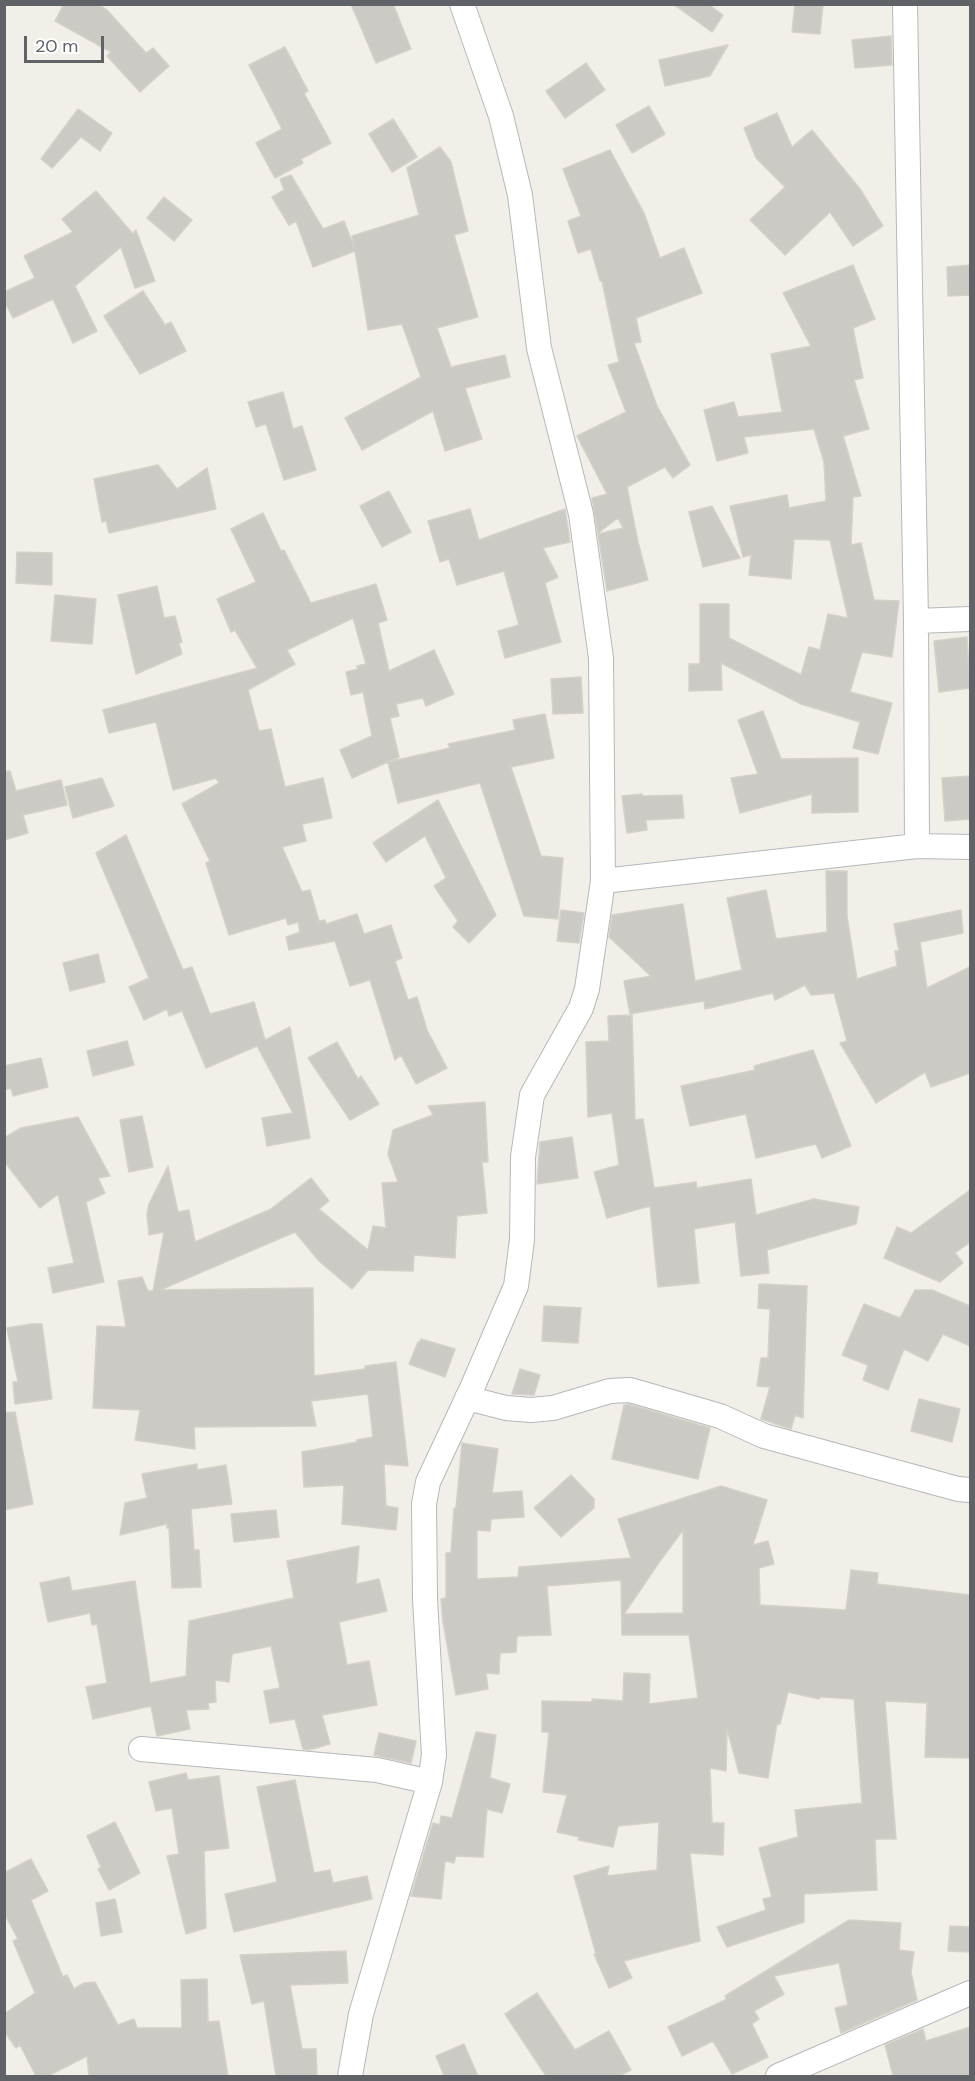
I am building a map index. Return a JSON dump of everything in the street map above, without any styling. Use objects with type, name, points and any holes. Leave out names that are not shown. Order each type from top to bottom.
[{"type":"street","points":[[350,2076],[361,2014],[430,1782],[434,1755],[425,1599],[424,1504],[428,1482],[516,1286],[522,1240],[523,1157],[532,1095],[581,1008],[587,989],[603,881],[601,658],[581,514],[538,348],[520,195],[501,116],[462,4]]},
{"type":"street","points":[[905,4],[916,621],[917,846]]},
{"type":"street","points":[[916,621],[970,620]]},
{"type":"street","points":[[603,881],[917,846],[970,847]]},
{"type":"street","points":[[467,1398],[506,1408],[531,1410],[553,1408],[610,1391],[630,1390],[720,1416],[764,1436],[958,1489],[970,1490]]},
{"type":"street","points":[[141,1749],[377,1770],[430,1782]]},
{"type":"street","points":[[778,2076],[970,1994]]},
{"type":"building","points":[[64,4],[97,4],[107,10],[146,53],[153,48],[169,66],[140,92],[107,56],[111,52],[55,21]]},
{"type":"building","points":[[351,4],[393,4],[411,49],[376,63]]},
{"type":"building","points":[[673,4],[708,4],[723,15],[712,32]]},
{"type":"building","points":[[795,4],[823,4],[820,34],[792,32]]},
{"type":"building","points":[[891,36],[892,65],[855,68],[852,40]]},
{"type":"building","points":[[728,45],[710,76],[665,86],[659,60]]},
{"type":"building","points":[[285,47],[308,91],[304,93],[331,143],[301,159],[303,163],[275,178],[256,143],[282,129],[249,65]]},
{"type":"building","points":[[586,63],[605,90],[565,118],[546,91]]},
{"type":"building","points":[[649,106],[665,134],[632,153],[616,125]]},
{"type":"building","points":[[78,109],[112,133],[100,151],[81,137],[52,168],[41,159]]},
{"type":"building","points":[[777,113],[792,147],[812,130],[860,189],[883,226],[853,246],[830,212],[785,255],[750,220],[785,187],[756,158],[744,128]]},
{"type":"building","points":[[393,119],[417,157],[392,172],[369,134]]},
{"type":"building","points":[[440,147],[451,162],[468,231],[454,235],[478,317],[437,328],[451,367],[505,355],[510,377],[465,388],[482,439],[445,451],[433,411],[362,450],[345,418],[421,377],[402,324],[368,330],[355,251],[313,267],[296,221],[289,225],[272,197],[284,190],[280,179],[291,175],[323,229],[344,221],[354,247],[352,236],[419,215],[407,168]]},
{"type":"building","points":[[610,150],[644,213],[660,258],[684,248],[702,293],[636,318],[641,342],[634,343],[657,406],[690,465],[673,478],[665,467],[627,487],[648,580],[607,591],[598,534],[623,528],[618,518],[598,533],[592,498],[607,494],[577,436],[626,412],[608,365],[619,362],[602,281],[600,281],[591,249],[578,253],[568,221],[581,216],[563,169]]},
{"type":"building","points":[[96,191],[133,234],[136,230],[155,281],[135,288],[121,247],[75,286],[97,331],[73,343],[53,299],[13,318],[4,300],[4,292],[35,278],[24,256],[73,232],[62,219]]},
{"type":"building","points":[[164,197],[192,220],[174,241],[147,218]]},
{"type":"building","points":[[853,265],[875,319],[853,328],[863,378],[854,380],[869,429],[843,436],[861,496],[853,497],[851,545],[861,543],[874,600],[899,601],[892,657],[862,652],[850,692],[892,703],[878,754],[853,748],[860,722],[801,704],[721,663],[722,690],[689,691],[689,664],[700,664],[700,604],[729,604],[729,638],[801,675],[809,647],[820,650],[828,614],[848,618],[830,540],[794,539],[791,579],[749,575],[751,555],[743,557],[730,506],[787,495],[789,508],[826,501],[824,462],[814,429],[744,437],[748,453],[717,461],[704,410],[734,402],[738,417],[782,412],[771,354],[811,346],[783,293]]},
{"type":"building","points":[[970,265],[970,295],[948,296],[947,267]]},
{"type":"building","points":[[143,291],[165,325],[171,322],[186,351],[140,374],[104,316]]},
{"type":"building","points":[[283,392],[293,429],[302,426],[316,470],[284,480],[266,424],[256,427],[248,402]]},
{"type":"building","points":[[158,465],[177,489],[207,468],[216,509],[109,533],[106,521],[102,522],[94,479]]},
{"type":"building","points":[[389,491],[411,532],[382,547],[360,506]]},
{"type":"building","points":[[712,506],[740,558],[703,567],[689,512]]},
{"type":"building","points":[[470,509],[479,540],[565,509],[570,542],[543,548],[558,577],[545,583],[561,642],[505,658],[498,631],[519,625],[504,571],[457,585],[449,559],[440,562],[428,521]]},
{"type":"building","points":[[263,513],[281,551],[284,550],[311,603],[376,584],[387,620],[378,623],[389,671],[434,650],[454,694],[426,706],[423,698],[396,704],[399,716],[390,718],[399,757],[352,778],[340,750],[372,736],[363,692],[351,695],[346,672],[366,664],[353,618],[287,650],[295,664],[248,690],[259,731],[271,729],[285,787],[323,778],[332,818],[302,824],[306,841],[282,847],[302,892],[310,890],[319,921],[325,920],[326,924],[357,914],[364,934],[391,925],[402,958],[395,961],[408,1000],[417,997],[427,1030],[447,1068],[416,1084],[401,1055],[395,1060],[370,980],[350,986],[335,941],[289,950],[286,937],[300,932],[298,922],[288,925],[286,918],[229,935],[206,863],[210,861],[182,804],[219,783],[216,778],[173,790],[156,722],[109,733],[103,710],[257,668],[235,630],[231,632],[217,599],[256,582],[231,529]]},
{"type":"building","points":[[17,552],[52,553],[52,585],[16,583]]},
{"type":"building","points":[[157,586],[164,618],[175,616],[182,642],[179,643],[182,654],[136,674],[118,595]]},
{"type":"building","points":[[55,595],[96,599],[92,644],[51,641]]},
{"type":"building","points":[[967,637],[970,688],[939,692],[934,641]]},
{"type":"building","points":[[581,677],[583,713],[553,714],[551,679]]},
{"type":"building","points":[[763,711],[781,759],[858,758],[858,812],[812,813],[812,794],[740,813],[731,778],[758,774],[738,720]]},
{"type":"building","points":[[545,714],[554,758],[511,767],[541,856],[563,858],[558,919],[524,916],[480,783],[398,803],[388,762],[450,748],[448,744],[515,730],[513,720]]},
{"type":"building","points":[[10,771],[16,791],[61,780],[67,805],[23,815],[28,833],[4,840],[4,772]]},
{"type":"building","points":[[970,776],[970,819],[945,821],[942,778]]},
{"type":"building","points":[[102,778],[114,806],[73,818],[65,787]]},
{"type":"building","points":[[642,794],[643,796],[682,795],[684,818],[646,820],[647,830],[627,833],[622,796]]},
{"type":"building","points":[[438,800],[496,915],[469,943],[453,927],[458,921],[434,886],[446,878],[425,836],[386,862],[373,843]]},
{"type":"building","points":[[126,835],[183,970],[192,967],[210,1014],[254,1002],[265,1040],[290,1027],[310,1138],[267,1146],[262,1118],[293,1113],[257,1046],[206,1068],[182,1011],[169,1016],[167,1009],[144,1020],[129,987],[149,978],[96,853]]},
{"type":"building","points":[[826,871],[847,871],[847,916],[857,979],[897,966],[895,951],[899,951],[894,924],[961,910],[963,933],[920,942],[927,988],[970,967],[970,1073],[931,1087],[925,1072],[876,1103],[840,1043],[847,1041],[834,993],[811,995],[805,985],[775,1000],[773,993],[705,1009],[704,1001],[630,1014],[624,981],[651,976],[609,937],[612,915],[683,904],[695,981],[742,970],[727,898],[766,890],[776,939],[827,932]]},
{"type":"building","points":[[561,910],[584,913],[579,943],[557,941]]},
{"type":"building","points":[[98,954],[105,982],[70,991],[63,963]]},
{"type":"building","points":[[632,1015],[635,1120],[643,1119],[654,1188],[696,1182],[697,1188],[751,1179],[756,1215],[814,1199],[859,1207],[856,1224],[767,1250],[769,1273],[741,1276],[735,1222],[694,1229],[699,1283],[658,1287],[650,1206],[607,1218],[594,1172],[619,1165],[612,1113],[588,1117],[586,1042],[609,1041],[608,1016]]},
{"type":"building","points":[[127,1041],[134,1065],[93,1076],[87,1051]]},
{"type":"building","points":[[337,1042],[358,1079],[361,1076],[379,1104],[350,1120],[308,1058]]},
{"type":"building","points":[[813,1050],[851,1146],[822,1158],[816,1144],[756,1158],[746,1114],[690,1126],[681,1086],[755,1070],[754,1066]]},
{"type":"building","points":[[41,1058],[48,1087],[13,1096],[11,1088],[4,1090],[4,1066]]},
{"type":"building","points":[[485,1102],[488,1162],[482,1162],[487,1213],[457,1216],[455,1258],[414,1255],[413,1271],[368,1270],[352,1289],[319,1261],[295,1232],[160,1290],[313,1288],[314,1376],[396,1362],[408,1466],[384,1464],[386,1506],[398,1508],[396,1530],[342,1524],[344,1485],[304,1487],[302,1452],[373,1437],[368,1394],[311,1401],[316,1426],[194,1427],[195,1449],[135,1440],[140,1410],[93,1408],[97,1326],[126,1327],[118,1281],[142,1277],[148,1291],[153,1291],[164,1232],[149,1235],[147,1214],[149,1204],[168,1166],[178,1212],[189,1210],[195,1242],[271,1209],[311,1178],[329,1201],[319,1209],[368,1250],[373,1226],[386,1228],[382,1183],[398,1182],[388,1154],[393,1130],[433,1115],[428,1106]]},
{"type":"building","points":[[142,1116],[153,1167],[129,1172],[120,1120]]},
{"type":"building","points":[[78,1117],[110,1176],[98,1178],[105,1193],[86,1202],[104,1282],[53,1293],[48,1268],[74,1263],[58,1194],[40,1208],[4,1161],[4,1138],[21,1128]]},
{"type":"building","points":[[572,1137],[578,1178],[537,1184],[540,1142]]},
{"type":"building","points":[[970,1190],[970,1242],[955,1253],[963,1263],[940,1282],[884,1258],[897,1227],[911,1233]]},
{"type":"building","points":[[759,1284],[807,1286],[803,1418],[795,1415],[791,1429],[761,1419],[770,1387],[757,1386],[761,1358],[768,1358],[770,1309],[758,1308]]},
{"type":"building","points":[[915,1290],[932,1290],[970,1306],[970,1346],[943,1334],[928,1361],[904,1349],[888,1390],[863,1380],[868,1365],[842,1355],[864,1304],[900,1318]]},
{"type":"building","points":[[544,1306],[581,1308],[578,1343],[542,1341]]},
{"type":"building","points":[[42,1324],[52,1399],[15,1404],[13,1382],[18,1382],[7,1328]]},
{"type":"building","points":[[421,1339],[455,1349],[445,1377],[409,1364]]},
{"type":"building","points":[[520,1369],[540,1375],[534,1395],[512,1394]]},
{"type":"building","points":[[919,1399],[960,1409],[952,1442],[911,1431]]},
{"type":"building","points":[[628,1404],[710,1428],[698,1479],[612,1459],[624,1405]]},
{"type":"building","points":[[15,1412],[33,1504],[4,1510],[4,1413]]},
{"type":"building","points":[[462,1443],[498,1449],[492,1493],[522,1491],[524,1517],[491,1519],[490,1531],[477,1530],[477,1579],[518,1577],[519,1567],[631,1558],[618,1519],[721,1486],[767,1500],[753,1545],[768,1541],[774,1564],[759,1568],[760,1605],[846,1610],[851,1570],[878,1573],[877,1584],[970,1595],[970,1758],[925,1757],[927,1703],[885,1701],[896,1839],[875,1839],[877,1890],[804,1894],[804,1922],[727,1947],[717,1927],[766,1910],[763,1899],[772,1897],[759,1848],[798,1837],[795,1810],[862,1803],[854,1699],[820,1697],[819,1699],[788,1692],[780,1724],[777,1724],[768,1778],[739,1773],[727,1729],[726,1771],[710,1768],[712,1823],[724,1823],[723,1855],[690,1853],[700,1941],[624,1961],[632,1978],[609,1988],[594,1954],[596,1954],[574,1876],[609,1866],[607,1876],[657,1870],[659,1822],[618,1826],[613,1847],[578,1840],[579,1837],[557,1832],[567,1795],[543,1792],[549,1732],[542,1732],[542,1701],[592,1702],[592,1699],[623,1701],[624,1673],[650,1674],[649,1704],[698,1698],[689,1635],[622,1635],[621,1580],[547,1586],[551,1635],[517,1636],[516,1652],[500,1653],[499,1674],[486,1673],[488,1689],[456,1695],[441,1599],[446,1598],[446,1553],[451,1553],[454,1508],[456,1508]],"holes":[[[683,1530],[683,1613],[624,1614]]]},
{"type":"building","points":[[197,1464],[197,1470],[226,1465],[232,1504],[191,1509],[194,1550],[199,1550],[201,1587],[172,1588],[169,1527],[167,1528],[167,1524],[120,1535],[125,1503],[147,1498],[142,1474]]},
{"type":"building","points":[[571,1475],[594,1499],[594,1508],[561,1537],[534,1508]]},
{"type":"building","points":[[276,1510],[279,1537],[234,1542],[231,1514]]},
{"type":"building","points":[[359,1546],[356,1584],[379,1579],[387,1611],[339,1622],[347,1665],[369,1661],[377,1705],[322,1715],[330,1744],[309,1750],[303,1749],[295,1719],[270,1723],[264,1691],[280,1688],[271,1646],[232,1654],[229,1682],[215,1680],[216,1702],[208,1703],[209,1709],[186,1710],[190,1729],[157,1736],[151,1706],[93,1719],[86,1687],[107,1683],[97,1624],[92,1625],[90,1613],[48,1622],[40,1583],[69,1577],[72,1591],[135,1581],[150,1683],[186,1676],[189,1621],[294,1598],[287,1561]]},
{"type":"building","points":[[476,1732],[496,1735],[490,1778],[510,1784],[502,1813],[487,1809],[483,1857],[456,1856],[454,1863],[445,1861],[441,1899],[411,1896],[433,1823],[440,1825],[441,1816],[452,1818]]},
{"type":"building","points":[[379,1733],[416,1741],[411,1763],[374,1755]]},
{"type":"building","points":[[186,1773],[188,1780],[219,1776],[229,1848],[204,1851],[206,1928],[186,1934],[167,1856],[179,1854],[172,1808],[156,1811],[149,1782]]},
{"type":"building","points":[[295,1780],[314,1873],[330,1870],[333,1883],[367,1876],[372,1899],[234,1932],[225,1894],[277,1882],[257,1787]]},
{"type":"building","points":[[115,1822],[140,1873],[109,1890],[98,1869],[101,1867],[87,1836]]},
{"type":"building","points":[[31,1859],[48,1891],[31,1900],[63,1977],[67,1975],[74,1989],[84,1983],[95,1982],[118,2025],[134,2019],[137,2028],[182,2028],[181,1980],[207,1979],[208,2022],[219,2021],[228,2076],[89,2076],[87,2056],[48,2076],[36,2076],[20,2045],[16,2048],[4,2031],[4,2014],[35,1993],[13,1941],[18,1939],[4,1913],[4,1873]]},
{"type":"building","points":[[115,1899],[122,1932],[101,1936],[96,1903]]},
{"type":"building","points":[[849,1920],[901,1923],[899,1950],[914,1952],[911,1972],[917,2000],[841,2033],[835,2008],[848,2005],[839,1963],[774,1976],[784,1994],[754,2011],[759,2019],[752,2024],[768,2057],[732,2074],[713,2041],[682,2056],[668,2027],[727,1999],[725,1996]]},
{"type":"building","points":[[950,1926],[970,1927],[970,1952],[948,1951]]},
{"type":"building","points":[[346,1951],[348,1983],[290,1985],[302,2049],[316,2049],[317,2076],[276,2076],[264,2001],[252,2004],[240,1955]]},
{"type":"building","points":[[537,1993],[575,2050],[609,2031],[631,2070],[619,2076],[546,2076],[505,2014]]},
{"type":"building","points":[[970,2027],[970,2076],[893,2076],[885,2045],[923,2029],[926,2041]]},
{"type":"building","points":[[464,2044],[478,2076],[444,2076],[436,2056]]}]
